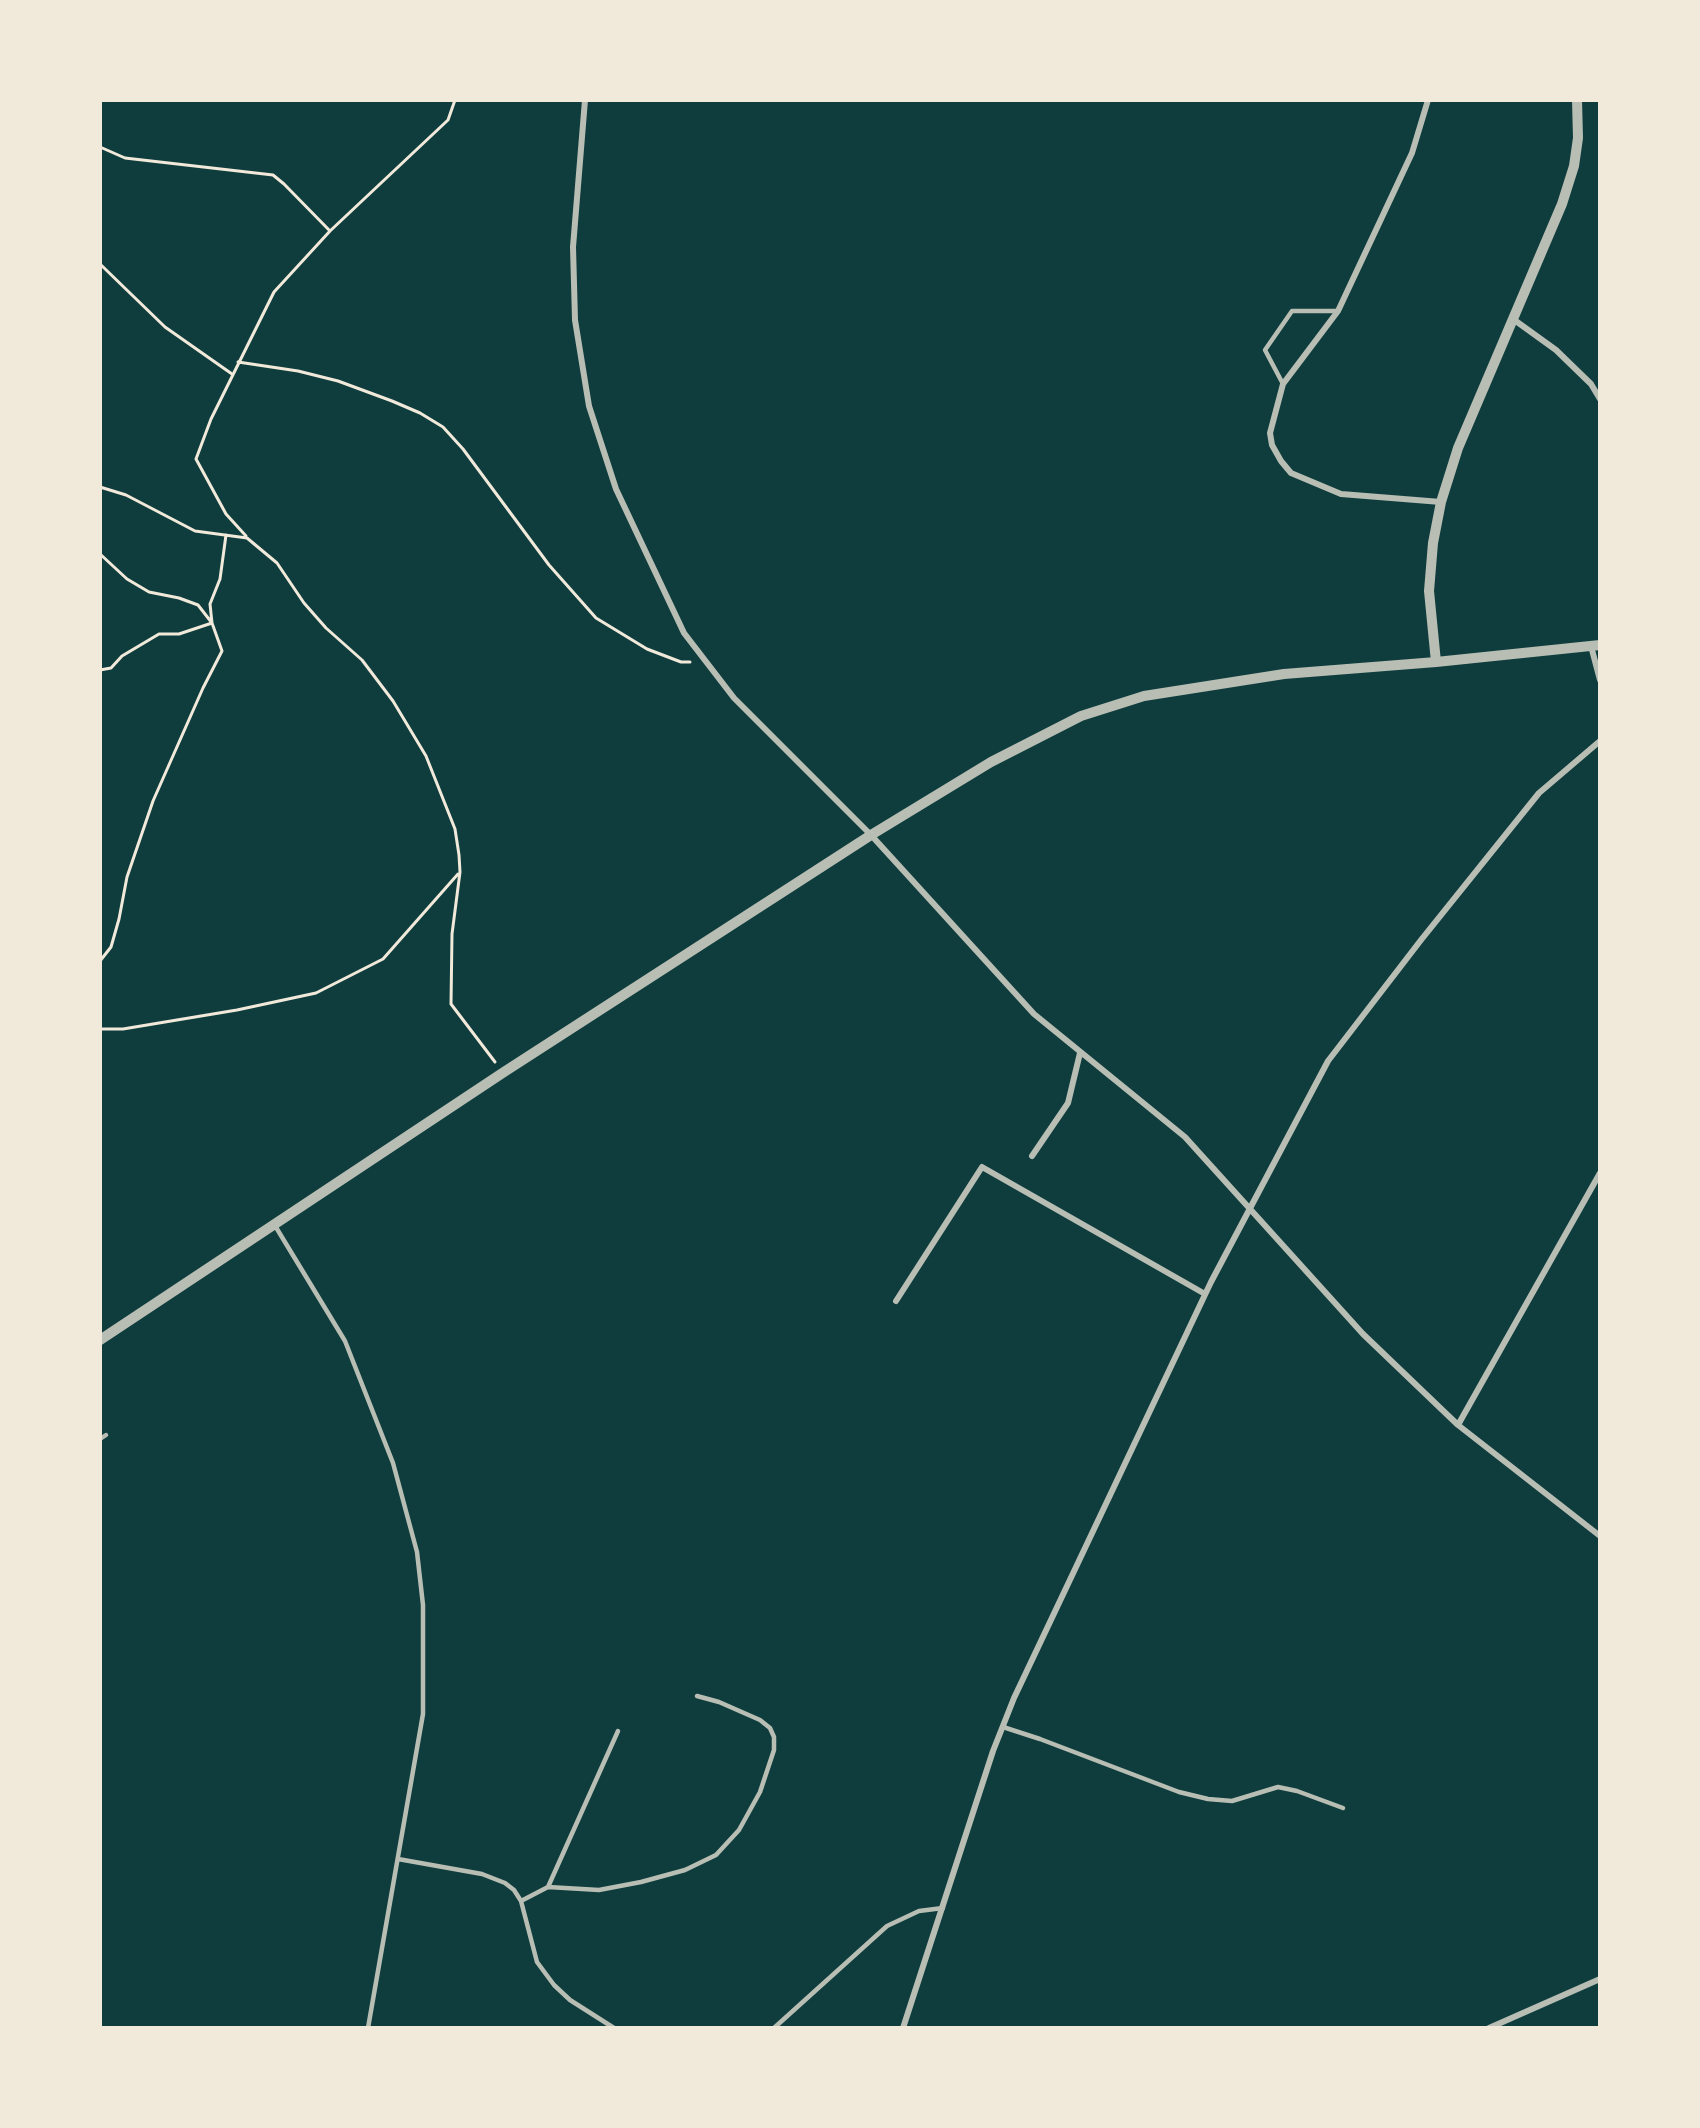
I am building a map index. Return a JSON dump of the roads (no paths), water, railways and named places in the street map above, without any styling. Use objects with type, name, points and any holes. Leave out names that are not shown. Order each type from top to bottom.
[{"type":"street","points":[[585,100],[573,247],[575,320],[589,406],[616,489],[684,633],[734,698],[871,835],[1034,1014],[1185,1137],[1363,1334],[1458,1425],[1599,1536]]},
{"type":"street","points":[[1428,100],[1412,153],[1338,311],[1283,384],[1270,433],[1272,445],[1281,462],[1292,473],[1341,494],[1441,501]]},
{"type":"street","points":[[1436,662],[1429,591],[1433,543],[1441,501],[1458,448],[1562,204],[1574,166],[1578,138],[1577,100]]},
{"type":"street","points":[[1513,319],[1556,350],[1591,384],[1599,399]]},
{"type":"street","points":[[100,1340],[504,1072],[871,835],[990,762],[1081,716],[1144,696],[1284,674],[1436,662],[1595,645],[1599,680]]},
{"type":"street","points":[[903,2028],[970,1820],[1019,1688],[1205,1294],[1328,1061],[1539,793],[1599,741]]},
{"type":"street","points":[[1032,1156],[1068,1103],[1080,1053]]},
{"type":"street","points":[[896,1301],[982,1167],[1205,1294]]},
{"type":"street","points":[[1458,1425],[1599,1173]]},
{"type":"street","points":[[1489,2028],[1599,1979]]},
{"type":"lane","points":[[1283,384],[1264,350],[1292,311],[1338,311]]},
{"type":"lane","points":[[274,1224],[345,1341],[393,1463],[417,1552],[423,1605],[423,1714],[368,2028]]},
{"type":"lane","points":[[100,1439],[106,1435]]},
{"type":"lane","points":[[521,1901],[548,1887],[599,1890],[685,1870],[716,1855],[740,1830],[760,1792],[774,1750],[774,1737],[770,1728],[760,1720],[719,1702],[697,1696]]},
{"type":"lane","points":[[1003,1728],[1040,1739],[1179,1792],[1208,1799],[1232,1801],[1278,1787],[1297,1791],[1343,1808]]},
{"type":"lane","points":[[548,1887],[618,1731]]},
{"type":"lane","points":[[398,1859],[482,1874],[505,1883],[514,1890],[521,1901],[537,1962],[554,1985],[570,2000],[614,2028]]},
{"type":"lane","points":[[774,2028],[887,1926],[919,1911],[943,1908]]}]
